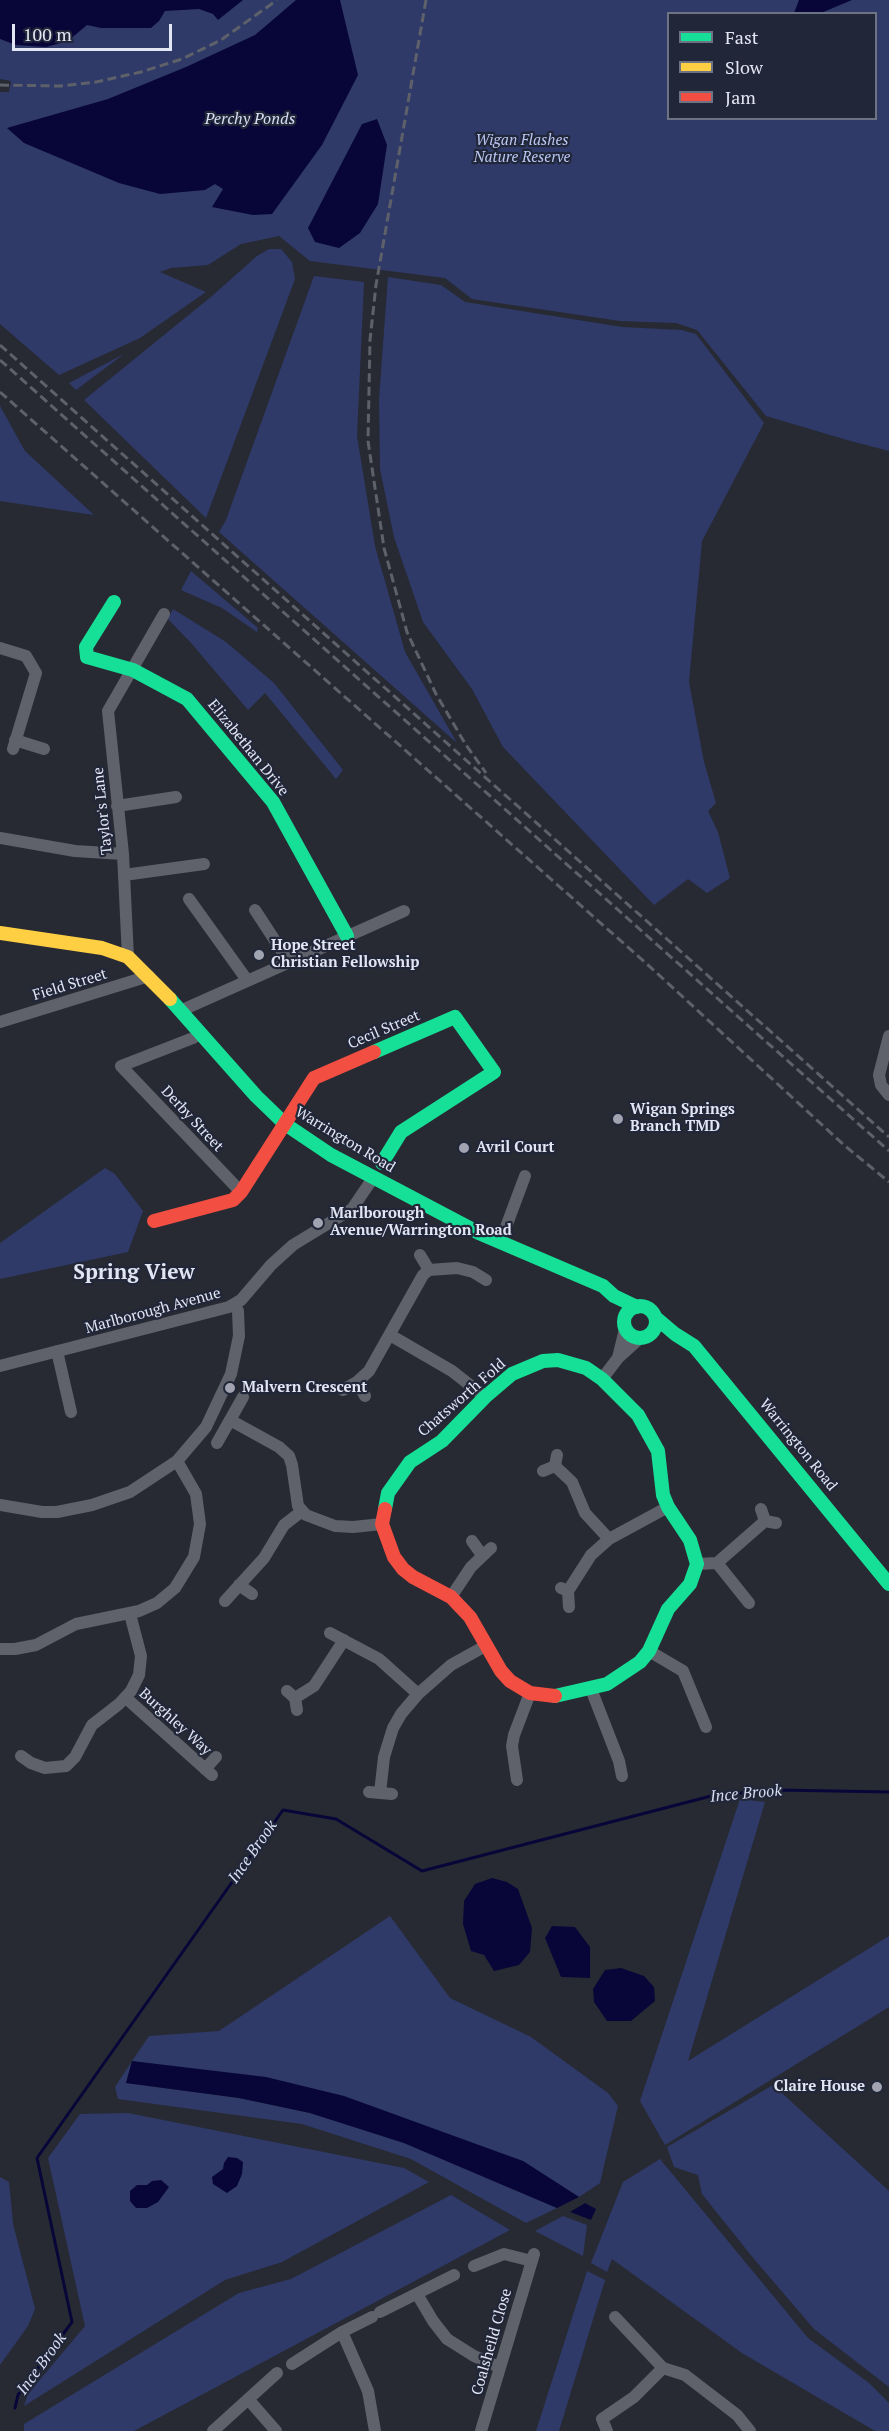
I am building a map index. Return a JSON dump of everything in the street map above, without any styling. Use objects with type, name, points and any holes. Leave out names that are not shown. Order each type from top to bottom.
[{"type":"street","name":"Elizabethan Drive","points":[[114,602],[86,647],[87,657],[133,670],[187,699],[273,802],[347,936]]},
{"type":"street","name":"Taylor's Lane","points":[[128,957],[123,854],[108,711],[164,614]]},
{"type":"street","points":[[0,648],[26,656],[36,673],[14,745],[44,749]]},
{"type":"street","points":[[117,806],[176,797]]},
{"type":"street","points":[[0,838],[75,851],[123,854]]},
{"type":"street","points":[[124,875],[204,864]]},
{"type":"street","points":[[189,899],[247,980]]},
{"type":"street","points":[[255,910],[289,962]]},
{"type":"street","points":[[180,1011],[404,911]]},
{"type":"street","name":"Warrington Road","points":[[0,933],[102,948],[128,957],[149,976],[256,1096],[285,1124],[331,1155],[373,1178],[500,1243],[603,1286],[614,1296],[637,1306]]},
{"type":"street","name":"Field Street","points":[[0,1022],[149,976]]},
{"type":"street","name":"Cecil Street","points":[[285,1124],[314,1078],[455,1017],[494,1072],[402,1132],[389,1159]]},
{"type":"street","name":"Derby Street","points":[[200,1033],[193,1038],[121,1066],[241,1192]]},
{"type":"street","points":[[889,1036],[879,1075],[881,1085],[889,1095]]},
{"type":"street","points":[[154,1221],[233,1200],[241,1192],[285,1124]]},
{"type":"street","points":[[500,1243],[525,1176]]},
{"type":"street","name":"Marlborough Avenue","points":[[0,1365],[222,1310],[235,1304],[293,1245],[352,1209],[373,1178]]},
{"type":"street","points":[[420,1255],[429,1270]]},
{"type":"street","points":[[343,1390],[357,1382],[369,1371],[423,1275],[429,1270],[447,1267],[475,1268],[486,1280]]},
{"type":"street","points":[[614,1296],[631,1336],[675,1334]]},
{"type":"street","points":[[0,1504],[42,1512],[65,1511],[92,1505],[130,1492],[177,1461],[207,1427],[231,1374],[238,1336],[238,1311],[235,1304]]},
{"type":"street","points":[[602,1379],[618,1358],[655,1327],[655,1317],[650,1310],[637,1306],[629,1311],[618,1358]]},
{"type":"street","name":"Warrington Road","points":[[655,1317],[694,1346],[747,1407],[806,1484],[889,1584]]},
{"type":"street","points":[[390,1335],[452,1371],[485,1397]]},
{"type":"street","points":[[57,1351],[71,1412]]},
{"type":"street","name":"Chatsworth Fold","points":[[382,1524],[388,1493],[402,1471],[442,1441],[485,1397],[512,1374],[543,1361],[558,1360],[572,1362],[602,1379],[638,1415],[654,1440],[661,1462],[663,1495],[668,1507],[690,1540],[697,1564]]},
{"type":"street","points":[[357,1382],[365,1396]]},
{"type":"street","points":[[217,1443],[243,1397]]},
{"type":"street","points":[[230,1420],[279,1447],[289,1456],[297,1500],[302,1511],[312,1518],[335,1526],[382,1524],[394,1557],[403,1569],[413,1578],[451,1596],[470,1617],[510,1681],[530,1693],[560,1697],[607,1684],[628,1672],[648,1651],[668,1609],[690,1584],[697,1564],[717,1563],[767,1517]]},
{"type":"street","points":[[0,1649],[36,1645],[76,1624],[130,1614],[147,1608],[165,1597],[184,1578],[195,1557],[200,1535],[198,1503],[192,1485],[177,1461]]},
{"type":"street","points":[[552,1464],[572,1482],[585,1513],[609,1539]]},
{"type":"street","points":[[569,1607],[564,1589],[591,1555],[609,1539],[668,1507]]},
{"type":"street","points":[[225,1601],[264,1558],[284,1525],[302,1511]]},
{"type":"street","points":[[451,1596],[486,1551],[472,1541]]},
{"type":"street","points":[[717,1563],[749,1603]]},
{"type":"street","points":[[239,1585],[252,1594]]},
{"type":"street","points":[[21,1755],[31,1763],[45,1768],[66,1766],[75,1757],[92,1725],[126,1698],[136,1683],[141,1665],[140,1645],[130,1614]]},
{"type":"street","points":[[330,1633],[379,1659],[418,1694]]},
{"type":"street","points":[[293,1700],[314,1686],[344,1640]]},
{"type":"street","points":[[381,1793],[384,1757],[393,1728],[418,1694],[451,1665],[486,1645]]},
{"type":"street","points":[[648,1651],[682,1671],[706,1712],[706,1727]]},
{"type":"street","points":[[591,1689],[624,1760],[622,1776]]},
{"type":"street","points":[[517,1780],[512,1746],[530,1693]]},
{"type":"street","name":"Burghley Way","points":[[126,1698],[209,1772],[216,1757]]},
{"type":"street","name":"Coalsheild Close","points":[[474,2266],[504,2254],[533,2258],[481,2431]]},
{"type":"street","points":[[292,2364],[342,2332],[454,2275]]},
{"type":"street","points":[[417,2294],[433,2321],[447,2338],[474,2356],[499,2367]]},
{"type":"street","points":[[615,2317],[663,2368],[685,2375],[737,2415],[750,2431]]},
{"type":"street","points":[[342,2332],[368,2391],[375,2431]]},
{"type":"street","points":[[604,2425],[663,2368]]},
{"type":"street","points":[[215,2429],[277,2373]]},
{"type":"street","points":[[248,2399],[276,2431]]},
{"type":"green space","name":"Wigan Flashes Nature Reserve","points":[[0,0],[889,0],[889,451],[766,416],[697,330],[676,323],[620,321],[472,299],[445,278],[310,261],[279,236],[241,244],[208,265],[171,268],[160,272],[206,292],[140,338],[59,375],[0,324],[0,92],[9,92],[11,81],[0,79]]},
{"type":"green space","points":[[269,249],[281,249],[292,262],[295,279],[206,518],[84,400],[212,296],[257,256]]},
{"type":"green space","points":[[314,276],[364,282],[357,436],[375,546],[405,652],[457,743],[219,532],[226,520]]},
{"type":"green space","points":[[388,277],[441,285],[465,302],[622,327],[681,330],[696,334],[764,423],[702,541],[689,682],[704,762],[716,803],[708,811],[718,832],[730,878],[707,893],[688,879],[654,905],[503,747],[472,689],[423,622],[394,537],[380,469],[379,399]]},
{"type":"green space","points":[[124,354],[76,390],[69,383]]},
{"type":"green space","points":[[0,406],[25,451],[94,515],[0,501]]},
{"type":"green space","points":[[191,571],[258,628],[257,632],[222,608],[181,590]]},
{"type":"green space","points":[[173,609],[226,642],[274,683],[343,770],[336,779],[265,693],[248,710],[168,619]]},
{"type":"green space","points":[[105,1168],[115,1174],[143,1211],[128,1252],[0,1279],[0,1243]]},
{"type":"green space","points":[[740,1799],[765,1802],[688,2061],[889,1936],[889,2007],[665,2145],[640,2101]]},
{"type":"green space","points":[[390,1916],[450,1998],[531,2037],[608,2093],[618,2106],[600,2183],[579,2197],[523,2161],[132,2061],[149,2036],[219,2031]]},
{"type":"green space","points":[[132,2061],[126,2083],[239,2098],[310,2113],[404,2143],[557,2208],[526,2223],[411,2159],[302,2124],[118,2099],[115,2087]]},
{"type":"green space","points":[[773,2085],[889,2191],[889,2387],[814,2329],[702,2194],[698,2175],[674,2167],[667,2147]]},
{"type":"green space","points":[[128,2113],[404,2168],[429,2182],[282,2262],[225,2280],[24,2406],[28,2394],[85,2326],[48,2158],[80,2114]]},
{"type":"green space","points":[[660,2159],[808,2338],[869,2383],[889,2403],[889,2431],[875,2431],[742,2353],[612,2259],[607,2272],[591,2263],[623,2182]]},
{"type":"green space","points":[[0,2177],[9,2182],[13,2224],[35,2309],[28,2326],[0,2365]]},
{"type":"green space","points":[[451,2195],[510,2230],[134,2431],[24,2431],[24,2424],[239,2293],[291,2279]]},
{"type":"green space","points":[[563,2216],[587,2225],[583,2256],[535,2231]]},
{"type":"green space","points":[[587,2271],[605,2280],[559,2431],[536,2431]]},
{"type":"water","points":[[0,0],[243,0],[218,20],[213,14],[199,9],[165,11],[151,28],[101,28],[87,25],[68,41],[46,47],[16,45],[0,39]]},
{"type":"water","name":"Perchy Ponds","points":[[296,0],[340,0],[358,75],[322,145],[272,214],[253,215],[212,207],[223,189],[215,184],[205,190],[160,194],[119,183],[24,143],[7,128],[108,99],[186,67],[255,35]]},
{"type":"water","points":[[799,0],[852,0],[823,12],[794,12]]},
{"type":"water","points":[[377,119],[387,145],[378,204],[360,233],[339,248],[315,242],[308,228],[362,124]]},
{"type":"water","points":[[492,1878],[507,1882],[518,1889],[532,1928],[530,1952],[519,1965],[494,1971],[484,1955],[471,1951],[463,1924],[464,1901],[475,1884]]},
{"type":"water","points":[[552,1926],[575,1927],[590,1947],[590,1978],[561,1977],[545,1938]]},
{"type":"water","points":[[621,1968],[644,1976],[654,1987],[655,2001],[631,2021],[607,2021],[594,2002],[593,1989],[605,1970]]},
{"type":"water","points":[[132,2061],[266,2077],[344,2096],[523,2161],[579,2197],[557,2208],[404,2143],[310,2113],[239,2098],[126,2083]]},
{"type":"water","points":[[228,2157],[237,2158],[243,2162],[242,2174],[237,2186],[227,2193],[213,2184],[212,2177],[223,2169]]},
{"type":"water","points":[[161,2180],[169,2187],[158,2202],[147,2208],[136,2208],[130,2201],[130,2191],[137,2185],[147,2185],[152,2181]]},
{"type":"water","points":[[585,2203],[596,2209],[591,2220],[570,2212]]},
{"type":"waterway","name":"Ince Brook","points":[[15,2408],[18,2395],[72,2322],[37,2158],[283,1810],[336,1819],[422,1871],[715,1795],[779,1790],[889,1792]]},
{"type":"railway","points":[[0,85],[60,86],[96,82],[141,72],[182,59],[221,40],[277,0]]},
{"type":"railway","points":[[426,0],[376,285],[370,340],[368,441],[384,548],[407,632],[436,694],[466,745],[486,773]]},
{"type":"railway","points":[[0,345],[889,1137]]},
{"type":"railway","points":[[0,360],[889,1151]]},
{"type":"railway","points":[[0,392],[647,964],[844,1145],[889,1182]]},
{"type":"traffic: fast","points":[[114,602],[86,647],[87,657],[133,670],[187,699],[273,802],[347,936]]},
{"type":"traffic: fast","points":[[170,999],[256,1096],[285,1124],[331,1155],[479,1233],[603,1286],[614,1296],[637,1307]]},
{"type":"traffic: fast","points":[[374,1052],[455,1017],[494,1072],[401,1132],[382,1163]]},
{"type":"traffic: fast","points":[[640,1306],[651,1311],[656,1322],[651,1333],[640,1338],[629,1333],[624,1322],[629,1311],[640,1306]]},
{"type":"traffic: fast","points":[[655,1317],[694,1346],[889,1584]]},
{"type":"traffic: fast","points":[[555,1696],[607,1684],[640,1662],[649,1651],[668,1609],[690,1584],[697,1564],[690,1540],[668,1507],[663,1495],[658,1451],[638,1415],[602,1379],[586,1368],[558,1360]]},
{"type":"traffic: fast","points":[[385,1509],[388,1493],[410,1462],[442,1441],[485,1397],[512,1374],[543,1361],[558,1360]]},
{"type":"traffic: slow","points":[[0,933],[102,948],[128,957],[170,999]]},
{"type":"traffic: jam","points":[[154,1221],[233,1200],[241,1192],[314,1078],[374,1052]]},
{"type":"traffic: jam","points":[[385,1509],[382,1524],[394,1557],[403,1569],[413,1577],[451,1597],[470,1617],[501,1671],[510,1681],[530,1693],[555,1696]]},
{"type":"place","name":"Hope Street Christian Fellowship","points":[[259,955]]},
{"type":"place","name":"Wigan Springs Branch TMD","points":[[618,1119]]},
{"type":"place","name":"Avril Court","points":[[464,1148]]},
{"type":"place","name":"Marlborough Avenue/Warrington Road","points":[[318,1223]]},
{"type":"place","name":"Malvern Crescent","points":[[230,1388]]},
{"type":"place","name":"Claire House","points":[[877,2087]]},
{"type":"district","name":"Spring View","points":[[134,1273]]}]
